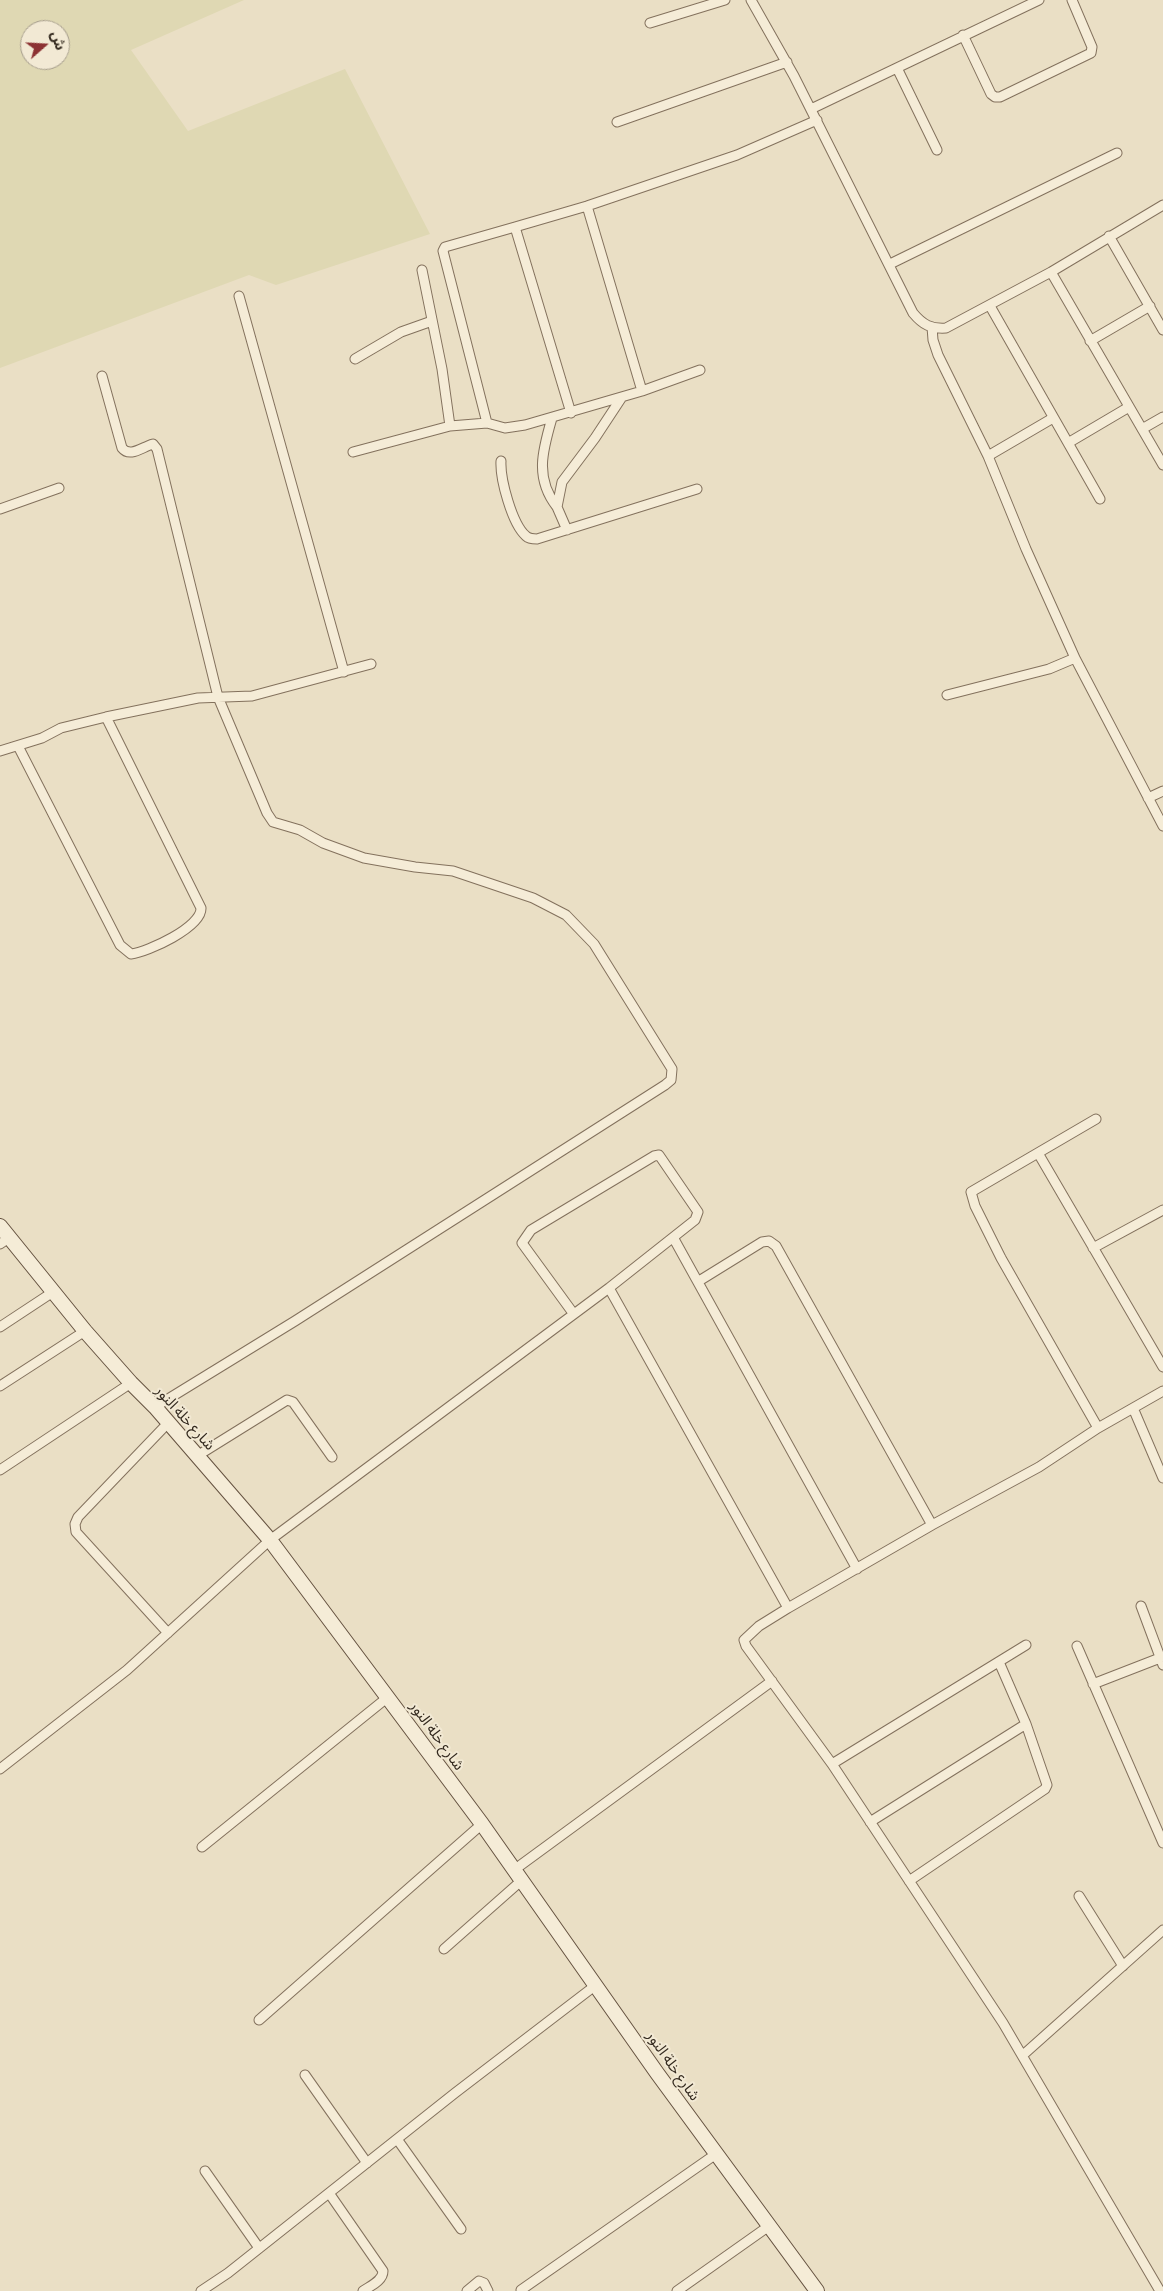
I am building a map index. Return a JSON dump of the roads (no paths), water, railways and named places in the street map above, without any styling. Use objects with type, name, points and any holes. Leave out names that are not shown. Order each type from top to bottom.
[{"type":"street","points":[[650,23],[725,0]]},
{"type":"street","points":[[751,0],[787,62],[817,120],[890,264],[913,314],[922,324],[932,328],[946,328],[1051,272],[1163,205]]},
{"type":"street","points":[[811,109],[1039,0]]},
{"type":"street","points":[[963,36],[991,94],[995,97],[1000,97],[1091,53],[1092,47],[1072,0]]},
{"type":"street","points":[[617,122],[787,62]]},
{"type":"street","points":[[896,68],[937,150]]},
{"type":"street","points":[[488,423],[443,251],[444,247],[587,206],[737,155],[817,120]]},
{"type":"street","points":[[890,264],[1117,153]]},
{"type":"street","points":[[587,206],[642,391]]},
{"type":"street","points":[[515,227],[571,412]]},
{"type":"street","points":[[1109,236],[1163,330]]},
{"type":"street","points":[[422,270],[450,426]]},
{"type":"street","points":[[1051,272],[1163,465]]},
{"type":"street","points":[[239,296],[344,672]]},
{"type":"street","points":[[990,306],[1100,499]]},
{"type":"street","points":[[1090,341],[1150,306]]},
{"type":"street","points":[[355,359],[401,332],[432,321]]},
{"type":"street","points":[[932,328],[933,340],[938,355],[988,456],[1026,549],[1075,658],[1163,826]]},
{"type":"street","points":[[353,452],[450,426],[488,423],[505,428],[552,418],[642,391],[700,370]]},
{"type":"street","points":[[102,376],[122,448],[126,453],[130,454],[153,444],[157,449],[218,696],[267,814],[273,822],[300,830],[323,843],[364,858],[415,867],[453,871],[488,882],[533,898],[566,915],[594,944],[672,1069],[671,1080],[665,1086],[295,1321],[155,1406]]},
{"type":"street","points":[[557,507],[562,482],[595,438],[622,397]]},
{"type":"street","points":[[1068,443],[1129,407]]},
{"type":"street","points":[[1142,429],[1163,417]]},
{"type":"street","points":[[552,418],[542,452],[542,474],[551,500],[557,507],[567,530]]},
{"type":"street","points":[[988,456],[1054,418]]},
{"type":"street","points":[[500,461],[500,473],[517,525],[526,537],[537,539],[696,490]]},
{"type":"street","points":[[0,509],[59,488]]},
{"type":"street","points":[[947,696],[1050,669],[1075,658]]},
{"type":"street","points":[[0,751],[42,738],[61,728],[106,717],[198,698],[252,696],[371,664]]},
{"type":"street","points":[[18,746],[120,946],[130,954],[139,953],[169,939],[197,922],[202,915],[201,908],[106,717]]},
{"type":"street","points":[[1148,798],[1163,791]]},
{"type":"street","points":[[1096,1120],[972,1192],[975,1206],[1001,1258],[1098,1428]]},
{"type":"street","points":[[1038,1153],[1163,1367]]},
{"type":"street","points":[[0,1769],[127,1670],[270,1540],[609,1288],[695,1220],[698,1212],[659,1155],[654,1156],[531,1230],[522,1243],[574,1313]]},
{"type":"street","points":[[1093,1248],[1163,1210]]},
{"type":"street","name":"شارع خلة النور","points":[[0,1226],[5,1241],[53,1292],[131,1383],[155,1406],[270,1540],[482,1824],[716,2154],[816,2291]]},
{"type":"street","points":[[674,1238],[857,1569]]},
{"type":"street","points":[[699,1281],[762,1242],[769,1241],[776,1246],[932,1525]]},
{"type":"street","points":[[609,1288],[788,1608]]},
{"type":"street","points":[[0,1327],[53,1292]]},
{"type":"street","points":[[0,1386],[85,1331]]},
{"type":"street","points":[[0,1470],[131,1383]]},
{"type":"street","points":[[1160,2291],[1023,2054],[832,1764],[746,1646],[744,1640],[759,1626],[788,1608],[932,1525],[1031,1472],[1098,1428],[1163,1391]]},
{"type":"street","points":[[197,1456],[287,1400],[293,1402],[332,1457]]},
{"type":"street","points":[[1134,1408],[1163,1478]]},
{"type":"street","points":[[168,1423],[78,1517],[75,1524],[76,1532],[168,1634]]},
{"type":"street","points":[[1093,1684],[1162,1661],[1141,1606]]},
{"type":"street","points":[[832,1764],[1026,1645]]},
{"type":"street","points":[[1077,1646],[1163,1843]]},
{"type":"street","points":[[909,1881],[1045,1789],[1047,1785],[1026,1724],[999,1662]]},
{"type":"street","points":[[444,1949],[517,1875],[772,1681]]},
{"type":"street","points":[[202,1847],[388,1697]]},
{"type":"street","points":[[870,1822],[1026,1724]]},
{"type":"street","points":[[259,2020],[482,1824]]},
{"type":"street","points":[[1079,1896],[1123,1966]]},
{"type":"street","points":[[1023,2054],[1163,1930]]},
{"type":"street","points":[[200,2291],[228,2273],[367,2162],[596,1985]]},
{"type":"street","points":[[305,2075],[367,2162]]},
{"type":"street","points":[[397,2139],[461,2229]]},
{"type":"street","points":[[521,2290],[716,2154]]},
{"type":"street","points":[[205,2171],[259,2248]]},
{"type":"street","points":[[329,2193],[383,2271],[383,2276],[363,2291]]},
{"type":"street","points":[[677,2291],[769,2226]]},
{"type":"street","points":[[467,2291],[479,2281],[484,2283],[488,2291]]}]
